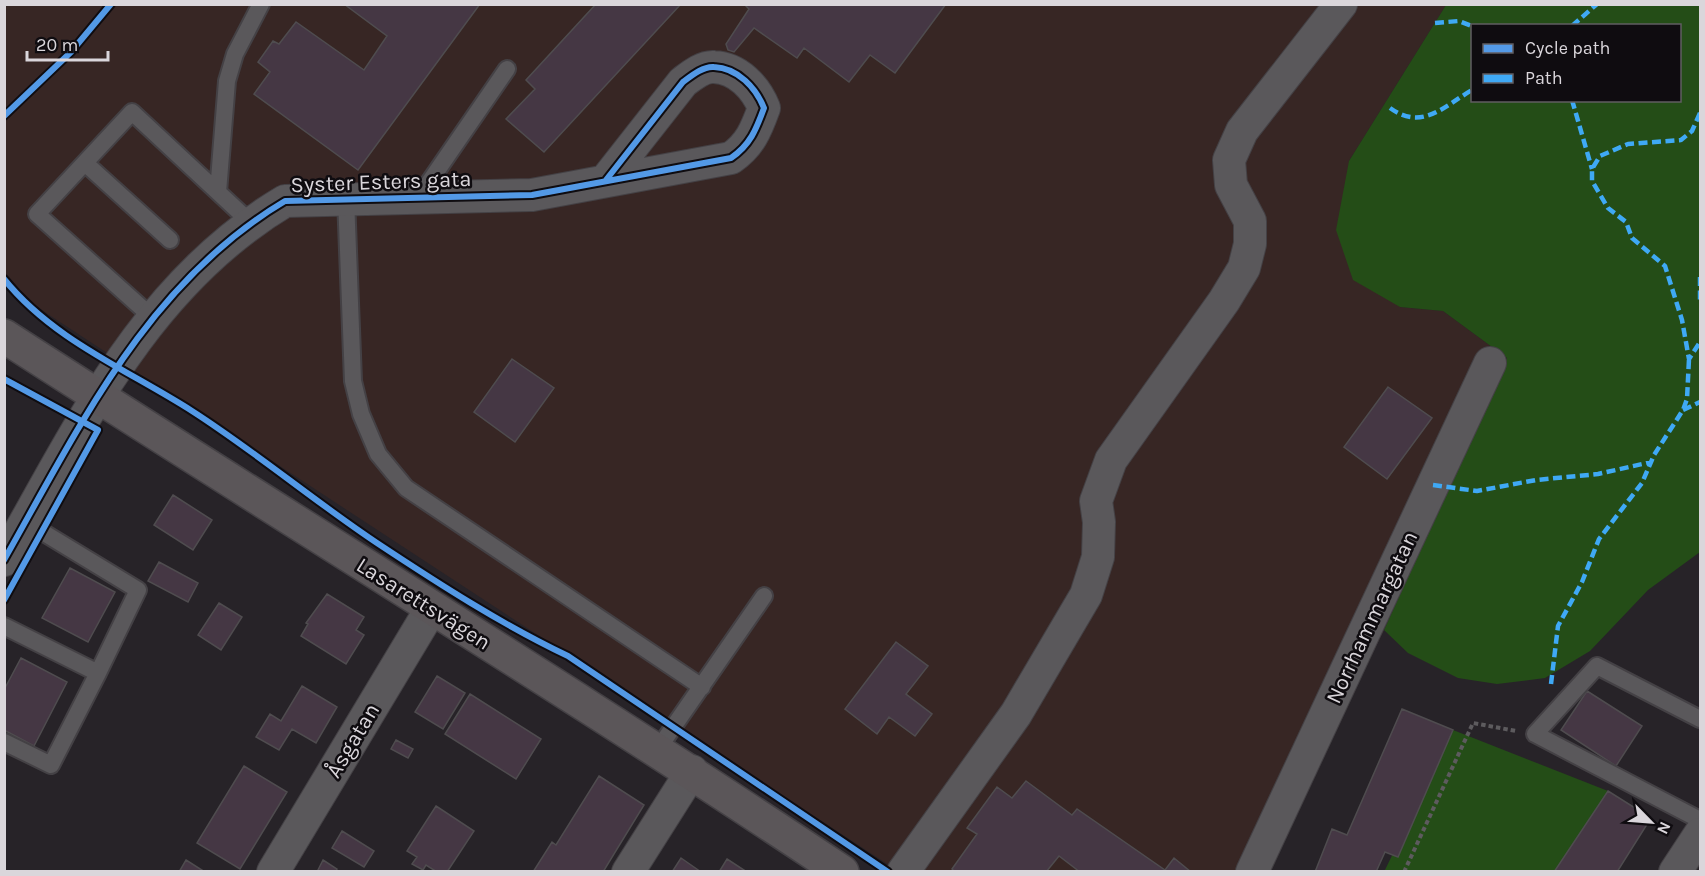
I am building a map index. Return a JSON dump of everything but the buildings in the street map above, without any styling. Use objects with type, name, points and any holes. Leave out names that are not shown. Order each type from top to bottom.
[{"type":"main road","name":"Lasarettsvägen","points":[[4,336],[431,609],[658,749],[842,872]]},
{"type":"street","points":[[903,872],[1016,714],[1086,595],[1098,557],[1099,522],[1096,501],[1111,460],[1224,301],[1244,268],[1250,244],[1250,221],[1230,185],[1229,160],[1242,131],[1341,4]]},
{"type":"street","name":"Syster Esters gata","points":[[4,560],[96,396],[132,343],[165,302],[251,223],[285,201],[532,195],[730,158],[745,148],[755,132],[764,108],[760,98],[752,85],[735,74],[713,66],[697,72],[683,82],[606,180]]},
{"type":"street","name":"Norrhammargatan","points":[[1252,872],[1490,363]]},
{"type":"street","name":"Åsgatan","points":[[273,872],[431,609]]},
{"type":"street","points":[[628,872],[692,771]]},
{"type":"street","points":[[1676,872],[1701,834]]},
{"type":"lane","points":[[218,192],[227,81],[235,54],[261,4]]},
{"type":"lane","points":[[418,196],[507,69]]},
{"type":"lane","points":[[153,318],[37,214],[132,112],[251,223]]},
{"type":"lane","points":[[85,163],[170,240]]},
{"type":"lane","points":[[346,198],[353,381],[361,414],[378,454],[406,488],[702,687]]},
{"type":"lane","points":[[4,742],[51,765],[138,590],[26,522]]},
{"type":"lane","points":[[658,749],[764,596]]},
{"type":"lane","points":[[4,626],[98,673]]},
{"type":"lane","points":[[1701,719],[1597,666],[1535,734],[1658,795],[1701,820]]},
{"type":"path","points":[[1404,872],[1473,723],[1535,734]]},
{"type":"shaded area","points":[[4,5],[1446,5],[1349,161],[1400,307],[1443,311],[1507,358],[1384,630],[1265,871],[898,871],[5,286]]},
{"type":"green space","points":[[1446,5],[1700,5],[1700,552],[1648,590],[1590,651],[1545,678],[1497,684],[1458,678],[1408,653],[1384,630],[1507,358],[1443,311],[1400,307],[1353,280],[1336,230],[1349,161]]},
{"type":"green space","points":[[1453,730],[1608,791],[1559,871],[1384,872]]},
{"type":"marked path","points":[[1574,24],[1597,4]]},
{"type":"marked path","points":[[1435,23],[1459,21],[1471,26]]},
{"type":"marked path","points":[[1390,108],[1402,115],[1422,117],[1442,109],[1471,91]]},
{"type":"marked path","points":[[1573,102],[1592,169]]},
{"type":"marked path","points":[[1700,113],[1692,131],[1681,140],[1628,144],[1600,156],[1592,169],[1592,181],[1608,208],[1626,222],[1632,238],[1665,266],[1682,320],[1689,359],[1700,342]]},
{"type":"marked path","points":[[1700,277],[1700,304]]},
{"type":"marked path","points":[[1551,684],[1558,626],[1582,582],[1599,539],[1642,483],[1654,455],[1683,410],[1687,399],[1689,359]]},
{"type":"marked path","points":[[1683,410],[1700,402]]},
{"type":"marked path","points":[[1433,485],[1477,491],[1536,480],[1598,474],[1651,462]]},
{"type":"cycle path","points":[[4,116],[71,52],[111,4]]},
{"type":"cycle path","points":[[4,560],[90,409],[121,361],[155,315],[194,273],[236,234],[285,201],[532,195],[731,158],[743,148],[755,130],[764,108],[761,101],[745,80],[731,71],[710,67],[693,74],[683,82],[606,180]]},
{"type":"cycle path","points":[[4,279],[24,301],[68,337],[192,411],[354,527],[424,573],[494,617],[568,656],[888,872]]},
{"type":"cycle path","points":[[4,379],[98,430],[4,600]]}]
